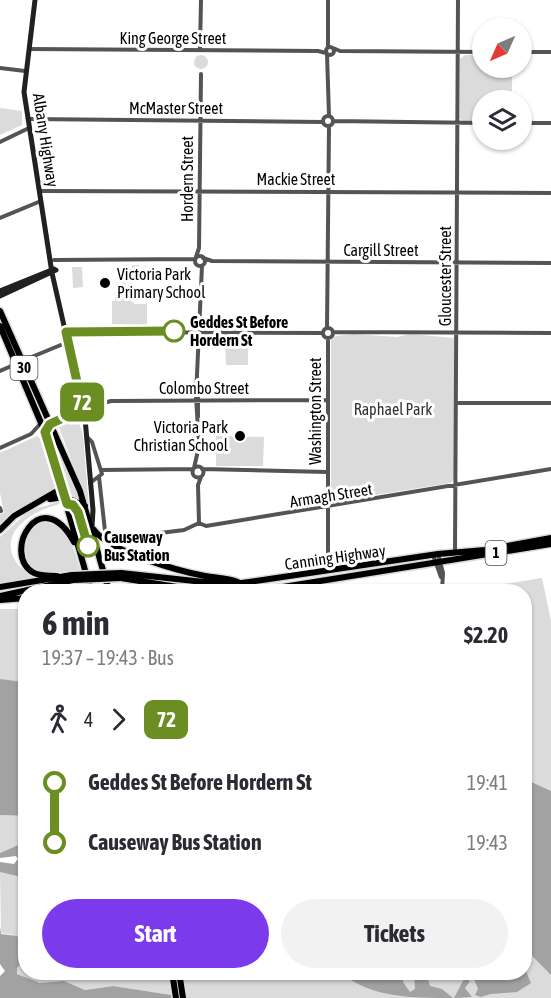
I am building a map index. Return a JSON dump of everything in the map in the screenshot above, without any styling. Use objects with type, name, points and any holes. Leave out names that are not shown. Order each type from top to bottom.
[{"type":"highway","name":"30","points":[[0,311],[42,422],[65,498]]},
{"type":"highway","name":"30","points":[[0,326],[50,424],[85,506]]},
{"type":"highway","points":[[0,530],[14,516],[57,491],[61,483]]},
{"type":"highway","points":[[65,498],[90,584]]},
{"type":"highway","points":[[46,499],[65,498],[85,506],[107,584]]},
{"type":"highway","points":[[81,556],[73,539],[60,523],[44,518],[27,524],[19,535],[16,545],[20,561],[34,573],[72,577],[121,575],[167,584]]},
{"type":"highway","points":[[92,527],[110,545],[123,550],[199,574],[242,583]]},
{"type":"highway","name":"Canning Highway","points":[[121,575],[206,583],[242,583],[551,538]]},
{"type":"highway","name":"Canning Highway","points":[[306,584],[551,543]]},
{"type":"highway","points":[[0,587],[57,576]]},
{"type":"highway","points":[[48,584],[72,577]]},
{"type":"highway","points":[[0,598],[18,593]]},
{"type":"highway","points":[[0,598],[18,598]]},
{"type":"highway","points":[[175,980],[183,998]]},
{"type":"highway","points":[[176,998],[178,980]]},
{"type":"main road","name":"Albany Highway","points":[[35,0],[24,92],[53,270],[83,409],[93,510],[92,527]]},
{"type":"main road","name":"Albany Highway","points":[[50,249],[54,260],[53,270]]},
{"type":"main road","points":[[0,291],[53,270]]},
{"type":"main road","points":[[0,296],[53,270]]},
{"type":"street","points":[[200,49],[201,0]]},
{"type":"street","points":[[328,0],[329,116],[334,121],[472,123]]},
{"type":"street","name":"Gloucester Street","points":[[455,553],[458,0]]},
{"type":"street","name":"King George Street","points":[[28,49],[472,52]]},
{"type":"street","points":[[532,52],[551,52]]},
{"type":"street","points":[[0,68],[25,71]]},
{"type":"street","name":"Hordern Street","points":[[199,523],[201,74]]},
{"type":"street","points":[[329,116],[323,122],[329,126]]},
{"type":"street","name":"McMaster Street","points":[[29,120],[323,122]]},
{"type":"street","points":[[331,335],[327,328],[328,192],[329,126],[334,121]]},
{"type":"street","points":[[532,123],[551,123]]},
{"type":"street","points":[[0,142],[30,128]]},
{"type":"street","name":"Mackie Street","points":[[41,191],[551,193]]},
{"type":"street","points":[[0,218],[42,201]]},
{"type":"street","points":[[54,260],[199,261]]},
{"type":"street","name":"Cargill Street","points":[[199,261],[551,263]]},
{"type":"street","points":[[323,333],[327,328]]},
{"type":"street","points":[[66,332],[323,333],[331,335],[346,333],[551,333]]},
{"type":"street","name":"Washington Street","points":[[328,556],[327,400],[331,335]]},
{"type":"street","points":[[0,371],[68,342]]},
{"type":"street","name":"Colombo Street","points":[[50,424],[83,409],[111,401],[327,400]]},
{"type":"street","points":[[457,403],[551,403]]},
{"type":"street","points":[[31,434],[42,422]]},
{"type":"street","points":[[0,448],[31,434],[43,433],[47,437]]},
{"type":"street","points":[[87,438],[92,442],[101,474]]},
{"type":"street","name":"Hordern Street","points":[[194,469],[198,459]]},
{"type":"street","points":[[185,471],[194,469],[199,474]]},
{"type":"street","name":"Armagh Street","points":[[101,474],[105,531],[117,540],[184,530],[199,523],[207,526],[327,508],[551,469]]},
{"type":"street","points":[[90,483],[101,474],[113,470],[185,471],[199,474],[210,471],[327,472]]},
{"type":"street","points":[[435,555],[441,584]]},
{"type":"green space","points":[[201,55],[206,57],[208,62],[206,67],[201,69],[196,67],[194,62],[196,57]]},
{"type":"green space","points":[[465,55],[472,55],[472,78],[512,78],[512,90],[472,90],[472,121],[460,119],[460,59]]},
{"type":"green space","points":[[0,108],[22,111],[22,125],[0,135]]},
{"type":"green space","points":[[132,265],[139,265],[139,282],[126,282],[125,289],[129,292],[125,296],[135,304],[147,304],[147,325],[112,324],[112,301],[115,301],[115,291],[118,291],[118,278],[131,278]]},
{"type":"green space","points":[[72,267],[82,267],[83,287],[73,288]]},
{"type":"green space","name":"Raphael Park","points":[[353,334],[397,337],[410,334],[454,338],[454,479],[451,483],[331,502],[331,340],[336,336]]},
{"type":"green space","points":[[240,337],[240,345],[248,345],[248,365],[226,365],[225,338]]},
{"type":"green space","points":[[77,416],[83,435],[89,507],[58,425]]},
{"type":"green space","points":[[37,436],[42,439],[56,486],[48,493],[12,512],[0,524],[0,514],[4,513],[0,493],[0,453]]},
{"type":"green space","points":[[52,436],[78,493],[80,499],[68,496]]},
{"type":"green space","points":[[216,436],[264,437],[263,466],[216,466]]},
{"type":"green space","points":[[59,502],[60,504],[26,519],[15,530],[12,538],[12,554],[16,562],[21,568],[37,577],[0,583],[0,537],[30,510]]},
{"type":"green space","points":[[44,522],[52,524],[65,533],[76,554],[80,570],[45,571],[25,563],[22,536],[30,527]]},
{"type":"green space","points":[[542,578],[551,621],[551,791],[532,782],[532,584],[504,584]]},
{"type":"green space","points":[[0,609],[18,609],[18,681],[0,679]]},
{"type":"green space","points":[[0,815],[18,816],[18,845],[0,853]]},
{"type":"green space","points":[[0,872],[18,876],[18,939],[13,935],[1,933]]},
{"type":"green space","points":[[532,956],[551,975],[551,998],[191,998],[113,986],[85,990],[64,981],[40,983],[32,980],[532,980]]},
{"type":"shaded area","points":[[0,679],[18,681],[18,816],[0,815]]},
{"type":"shaded area","points":[[532,782],[551,791],[551,975],[532,956]]},
{"type":"shaded area","points":[[18,845],[18,859],[16,856],[0,858],[0,853]]},
{"type":"shaded area","points":[[18,859],[18,876],[0,872],[0,862],[14,864]]},
{"type":"shaded area","points":[[0,926],[1,934],[18,937],[18,980],[32,980],[40,983],[64,981],[85,990],[113,986],[191,998],[0,998],[0,976],[5,971],[0,964]]},
{"type":"shaded area","points":[[403,980],[410,992],[415,989],[414,980],[428,980],[430,986],[442,989],[453,998],[392,995],[352,981]]},
{"type":"shaded area","points":[[463,980],[470,981],[465,988],[472,997],[454,998]]},
{"type":"shaded area","points":[[474,980],[530,980],[531,983],[517,992],[481,997],[475,995],[478,989]]},
{"type":"bus line","name":"72","points":[[88,546],[78,512],[73,505],[67,504],[45,432],[50,424],[83,409],[66,332],[174,331]]},
{"type":"place","name":"Victoria Park Primary School","points":[[105,283]]},
{"type":"place","name":"Geddes St Before Hordern St","points":[[174,331]]},
{"type":"place","name":"Victoria Park Christian School","points":[[240,436]]},
{"type":"place","name":"Causeway Bus Station","points":[[88,546]]}]
